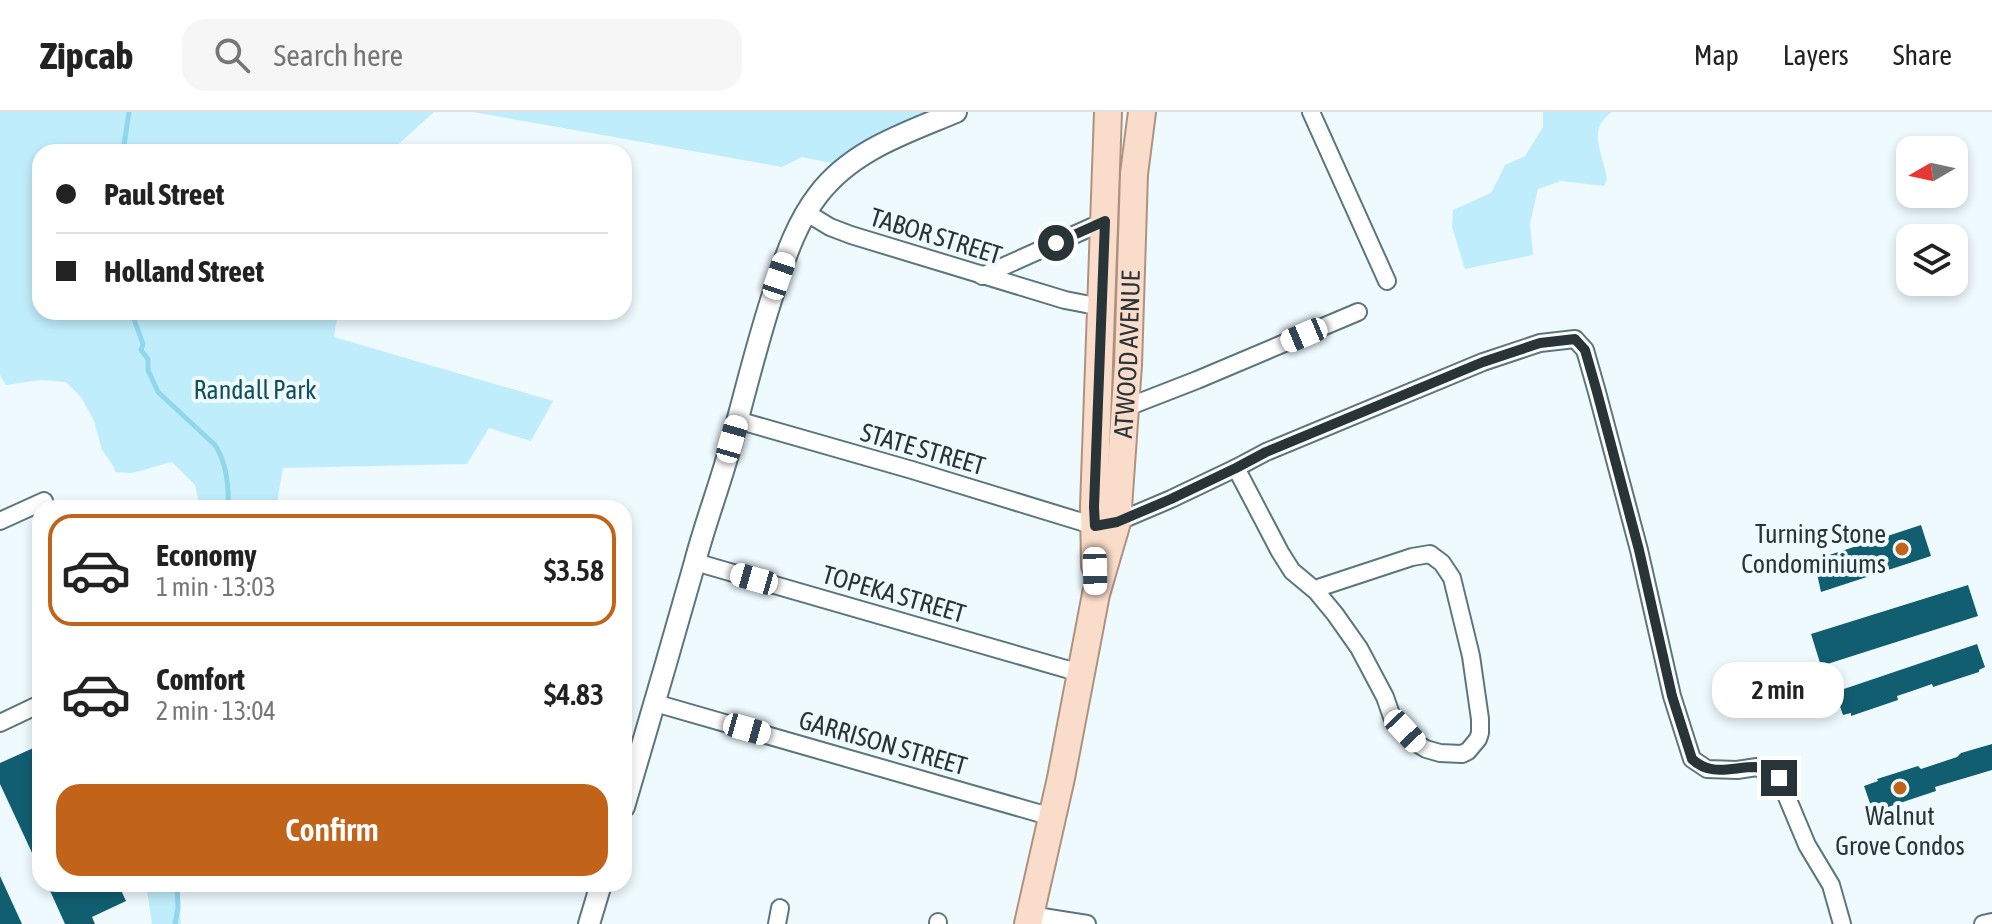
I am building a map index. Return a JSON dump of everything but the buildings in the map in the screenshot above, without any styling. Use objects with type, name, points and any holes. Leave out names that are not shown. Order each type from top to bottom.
[{"type":"main road","name":"ATWOOD AVENUE","points":[[1029,920],[1061,778],[1096,594],[1125,408],[1134,174],[1142,112]]},
{"type":"main road","name":"ATWOOD AVENUE","points":[[1106,524],[1094,507],[1107,114]]},
{"type":"street","points":[[632,780],[772,296],[793,234],[817,196],[853,162],[875,147],[956,112]]},
{"type":"street","points":[[1311,112],[1387,281]]},
{"type":"street","name":"TABOR STREET","points":[[807,213],[851,235],[1065,300],[1101,307]]},
{"type":"street","points":[[982,276],[1105,221]]},
{"type":"street","points":[[1125,408],[1358,312]]},
{"type":"street","points":[[1106,524],[1266,452],[1483,362],[1540,343],[1575,339],[1585,350],[1597,392],[1639,550],[1672,696],[1692,759],[1707,769],[1757,767],[1779,778],[1807,845],[1831,885],[1842,924]]},
{"type":"street","name":"STATE STREET","points":[[737,420],[1106,524]]},
{"type":"street","points":[[1236,468],[1292,571],[1316,591],[1359,648],[1392,717],[1416,743],[1440,753],[1462,754],[1468,751],[1478,739],[1480,719],[1471,656],[1452,578],[1442,563],[1430,554],[1412,557],[1316,591]]},
{"type":"street","points":[[0,521],[32,506]]},
{"type":"street","name":"TOPEKA STREET","points":[[695,562],[1080,673]]},
{"type":"street","name":"GARRISON STREET","points":[[655,703],[1052,817]]},
{"type":"street","points":[[0,723],[32,708]]},
{"type":"street","points":[[589,924],[599,892]]},
{"type":"street","points":[[1029,920],[1087,924]]},
{"type":"street","points":[[1983,924],[1992,922]]},
{"type":"green space","name":"Randall Park","points":[[0,112],[434,112],[399,144],[32,144],[32,320],[337,320],[334,337],[553,401],[531,441],[489,428],[467,464],[283,468],[277,500],[198,500],[195,485],[172,462],[132,473],[115,472],[102,450],[94,421],[81,397],[66,382],[41,380],[6,385],[0,375]]},
{"type":"green space","points":[[473,112],[951,112],[841,165],[802,157],[782,167]]},
{"type":"green space","points":[[1543,112],[1612,112],[1604,119],[1598,134],[1607,179],[1604,186],[1561,181],[1538,189],[1530,224],[1533,255],[1465,269],[1452,227],[1453,210],[1491,193],[1505,165],[1525,156],[1543,127]]},
{"type":"green space","points":[[147,892],[179,892],[181,924],[152,924]]},
{"type":"waterway","points":[[124,144],[129,112]]},
{"type":"waterway","points":[[135,320],[143,344],[141,350],[148,359],[148,370],[158,392],[219,452],[226,475],[228,500]]},
{"type":"waterway","points":[[175,924],[177,892]]},
{"type":"place","name":"Turning Stone Condominiums","points":[[1902,549]]},
{"type":"place","name":"Walnut Grove Condos","points":[[1900,788]]},
{"type":"route","points":[[1056,243],[1105,221],[1095,526],[1117,522],[1266,452],[1483,362],[1540,343],[1575,339],[1585,350],[1597,392],[1639,550],[1672,696],[1692,759],[1707,769],[1757,767],[1779,778]]}]
